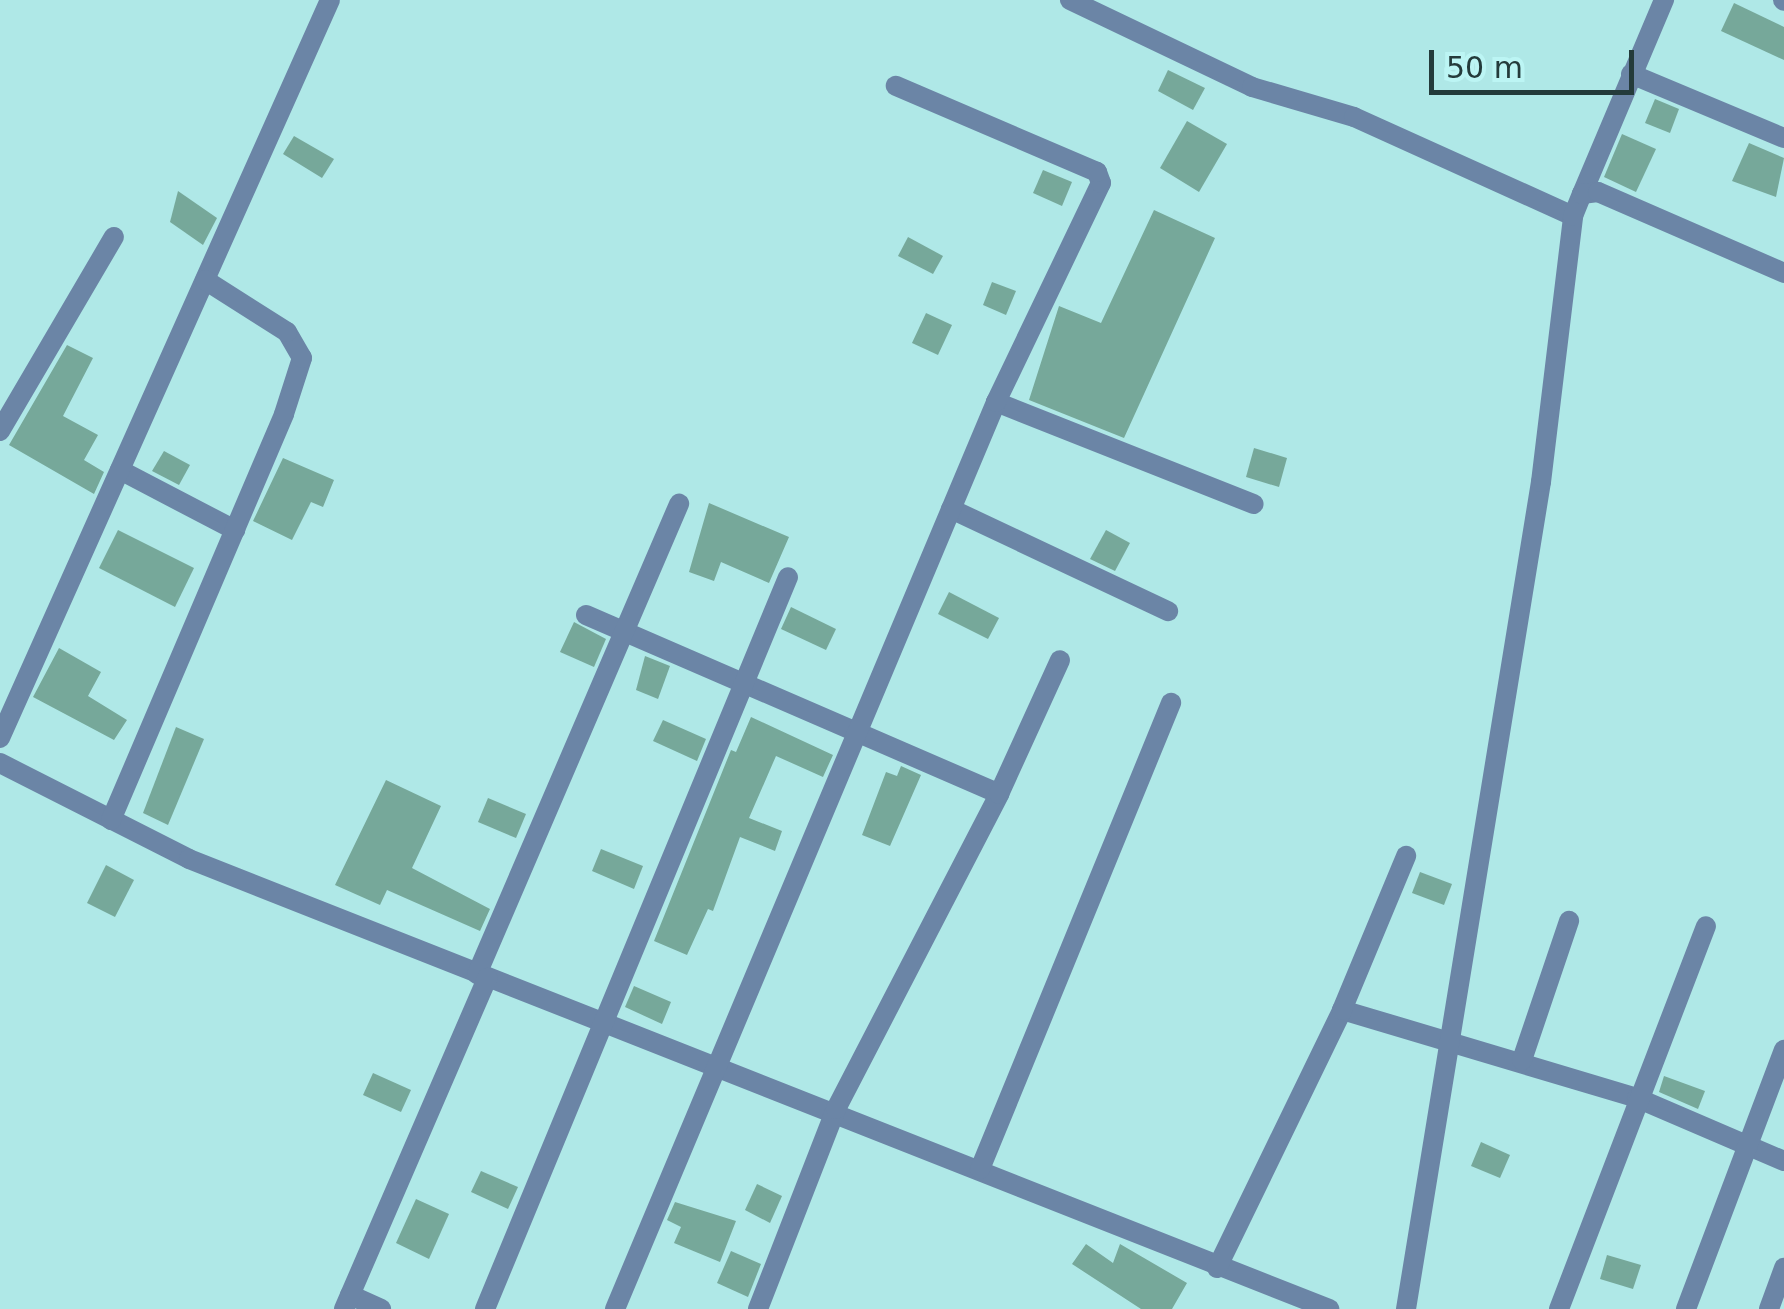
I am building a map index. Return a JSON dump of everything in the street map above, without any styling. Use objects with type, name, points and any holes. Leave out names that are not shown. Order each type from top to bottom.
[{"type":"street","points":[[0,738],[330,0]]},
{"type":"street","points":[[1070,0],[1252,86],[1354,117],[1573,216]]},
{"type":"street","points":[[1406,1309],[1554,399],[1573,216],[1664,0]]},
{"type":"street","points":[[1632,74],[1784,138]]},
{"type":"street","points":[[615,1309],[996,402],[1101,179],[896,86]]},
{"type":"street","points":[[1582,194],[1598,192],[1784,273]]},
{"type":"street","points":[[0,431],[114,236]]},
{"type":"street","points":[[111,820],[235,530],[302,358],[286,332],[205,280]]},
{"type":"street","points":[[996,402],[1254,504]]},
{"type":"street","points":[[120,470],[235,530]]},
{"type":"street","points":[[382,1309],[347,1302],[679,504]]},
{"type":"street","points":[[951,509],[1168,611]]},
{"type":"street","points":[[485,1309],[788,577]]},
{"type":"street","points":[[586,616],[999,794]]},
{"type":"street","points":[[758,1309],[836,1109],[999,794],[1060,660]]},
{"type":"street","points":[[980,1169],[1171,703]]},
{"type":"street","points":[[0,763],[188,858],[482,976],[836,1109],[1218,1268],[1329,1309]]},
{"type":"street","points":[[1218,1268],[1342,1010],[1406,856]]},
{"type":"street","points":[[1522,1060],[1569,921]]},
{"type":"street","points":[[1559,1309],[1706,926]]},
{"type":"street","points":[[1342,1010],[1522,1060],[1637,1098],[1784,1161]]},
{"type":"street","points":[[1686,1309],[1784,1050]]},
{"type":"street","points":[[1769,1309],[1784,1268]]},
{"type":"building","points":[[1734,3],[1784,27],[1784,60],[1721,31]]},
{"type":"building","points":[[1168,70],[1205,88],[1193,110],[1158,91]]},
{"type":"building","points":[[1655,99],[1679,109],[1670,133],[1645,123]]},
{"type":"building","points":[[1187,121],[1227,144],[1199,192],[1160,168]]},
{"type":"building","points":[[1622,134],[1656,149],[1636,192],[1604,177]]},
{"type":"building","points":[[294,136],[334,159],[322,178],[283,154]]},
{"type":"building","points":[[1749,143],[1784,158],[1776,197],[1732,181]]},
{"type":"building","points":[[1043,170],[1072,182],[1062,206],[1033,193]]},
{"type":"building","points":[[178,191],[217,218],[203,245],[170,222]]},
{"type":"building","points":[[1154,210],[1215,238],[1124,438],[1029,400],[1059,306],[1101,323]]},
{"type":"building","points":[[908,237],[943,256],[933,274],[898,256]]},
{"type":"building","points":[[992,282],[1016,291],[1006,315],[983,305]]},
{"type":"building","points":[[926,313],[952,325],[938,355],[912,343]]},
{"type":"building","points":[[67,345],[93,358],[63,416],[98,435],[84,460],[104,472],[94,494],[9,445]]},
{"type":"building","points":[[1254,448],[1287,458],[1279,487],[1246,477]]},
{"type":"building","points":[[164,451],[190,465],[179,485],[152,471]]},
{"type":"building","points":[[283,458],[334,480],[323,507],[311,502],[292,540],[253,521]]},
{"type":"building","points":[[709,503],[789,537],[769,583],[721,562],[714,581],[689,572]]},
{"type":"building","points":[[118,530],[194,568],[175,607],[99,568]]},
{"type":"building","points":[[1106,530],[1130,543],[1115,571],[1090,559]]},
{"type":"building","points":[[949,592],[999,618],[988,639],[938,614]]},
{"type":"building","points":[[791,607],[836,629],[826,650],[781,629]]},
{"type":"building","points":[[574,622],[606,639],[594,667],[560,652]]},
{"type":"building","points":[[59,648],[101,672],[88,696],[127,720],[114,740],[33,697]]},
{"type":"building","points":[[645,656],[670,666],[658,699],[636,690]]},
{"type":"building","points":[[751,717],[833,755],[823,777],[776,756],[749,818],[782,831],[775,851],[740,837],[713,911],[708,909],[687,955],[654,941],[731,750],[736,752]]},
{"type":"building","points":[[663,720],[706,739],[697,761],[653,741]]},
{"type":"building","points":[[176,727],[204,739],[168,825],[143,813]]},
{"type":"building","points":[[901,766],[921,775],[890,846],[862,835],[886,772],[897,776]]},
{"type":"building","points":[[386,780],[441,806],[412,868],[490,909],[480,931],[387,890],[380,905],[335,885]]},
{"type":"building","points":[[488,798],[526,814],[516,838],[478,822]]},
{"type":"building","points":[[601,849],[643,866],[634,889],[592,871]]},
{"type":"building","points":[[106,865],[134,880],[115,917],[87,903]]},
{"type":"building","points":[[1420,872],[1452,884],[1444,905],[1412,893]]},
{"type":"building","points":[[634,986],[671,1002],[662,1024],[625,1007]]},
{"type":"building","points":[[373,1073],[411,1090],[401,1112],[363,1095]]},
{"type":"building","points":[[1664,1076],[1705,1091],[1698,1109],[1659,1092]]},
{"type":"building","points":[[1481,1142],[1510,1155],[1500,1178],[1471,1166]]},
{"type":"building","points":[[481,1171],[518,1187],[508,1209],[471,1192]]},
{"type":"building","points":[[757,1184],[782,1196],[770,1223],[745,1210]]},
{"type":"building","points":[[416,1199],[449,1214],[429,1259],[396,1243]]},
{"type":"building","points":[[675,1202],[736,1221],[720,1262],[674,1243],[681,1227],[667,1220]]},
{"type":"building","points":[[1086,1244],[1113,1263],[1120,1244],[1187,1283],[1172,1309],[1141,1309],[1072,1264]]},
{"type":"building","points":[[731,1251],[761,1264],[748,1297],[717,1283]]},
{"type":"building","points":[[1607,1255],[1641,1265],[1633,1289],[1600,1279]]}]
